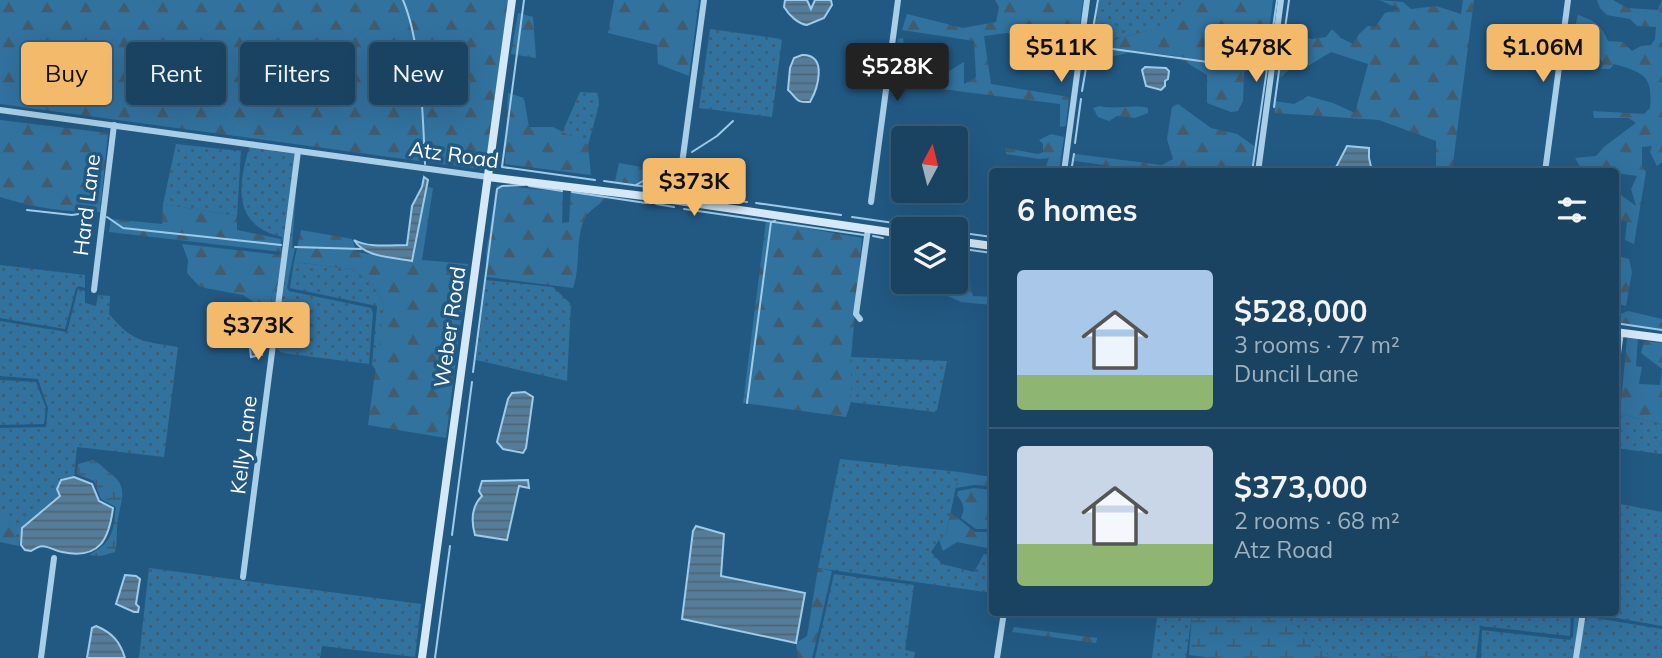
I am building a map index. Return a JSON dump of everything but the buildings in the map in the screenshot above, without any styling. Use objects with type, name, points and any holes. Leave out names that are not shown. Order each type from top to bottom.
[{"type":"street","name":"Weber Road","points":[[422,658],[512,0]]},
{"type":"street","points":[[677,201],[704,0]]},
{"type":"street","points":[[871,202],[898,0]]},
{"type":"street","points":[[1065,168],[1087,0]]},
{"type":"street","points":[[1259,168],[1281,0]]},
{"type":"street","points":[[1546,168],[1568,0]]},
{"type":"street","name":"Atz Road","points":[[0,110],[891,232]]},
{"type":"street","name":"Hard Lane","points":[[94,290],[114,125]]},
{"type":"street","name":"Kelly Lane","points":[[243,577],[298,151]]},
{"type":"street","points":[[860,319],[856,314],[868,229]]},
{"type":"street","points":[[968,243],[989,246]]},
{"type":"street","points":[[1619,332],[1662,338]]},
{"type":"street","points":[[41,658],[54,558]]},
{"type":"street","points":[[997,658],[1003,616]]},
{"type":"street","points":[[1576,658],[1582,616]]},
{"type":"green space","points":[[0,0],[508,0],[485,170],[0,104]]},
{"type":"green space","points":[[614,0],[699,0],[689,76],[658,64],[657,45],[608,33]]},
{"type":"green space","points":[[995,0],[1083,0],[1077,45],[1007,33],[984,36],[991,84],[1069,97],[1066,126],[1060,127],[1060,104],[918,86],[894,78],[898,39],[903,38],[908,75],[926,66],[940,82],[949,71],[964,62],[964,84],[976,77],[974,41],[902,30],[907,14],[963,28],[996,22],[999,7]]},
{"type":"green space","points":[[1099,0],[1183,0],[1172,24],[1091,46]]},
{"type":"green space","points":[[1183,0],[1273,0],[1264,71],[1253,68],[1244,72],[1243,101],[1238,111],[1231,112],[1207,103],[1207,75],[1176,56],[1135,51],[1102,59],[1096,45],[1171,24]]},
{"type":"green space","points":[[1379,0],[1403,2],[1411,9],[1436,6],[1461,14],[1463,0],[1474,0],[1452,168],[1436,168],[1436,141],[1379,120],[1275,113],[1274,101],[1294,104],[1308,96],[1355,113],[1368,64],[1331,52],[1308,66],[1290,69],[1280,78],[1275,74],[1281,49],[1282,24],[1296,25],[1295,35],[1312,39],[1326,37],[1332,29],[1353,44],[1368,26],[1375,27],[1385,13],[1400,9]]},
{"type":"green space","points":[[1597,0],[1613,0],[1627,8],[1658,10],[1662,0],[1662,162],[1657,166],[1650,152],[1652,146],[1642,147],[1642,166],[1646,172],[1634,244],[1625,240],[1627,222],[1619,220],[1619,195],[1636,206],[1631,189],[1637,176],[1619,173],[1619,168],[1581,168],[1575,158],[1596,156],[1636,123],[1629,118],[1594,118],[1593,111],[1644,114],[1650,108],[1650,88],[1644,77],[1633,70],[1614,64],[1610,69],[1601,69],[1603,64],[1596,51],[1586,61],[1575,54],[1580,46],[1573,36],[1578,15],[1597,24],[1608,41],[1623,42],[1632,51],[1651,45],[1655,39],[1656,27],[1637,26],[1630,19],[1607,15]]},
{"type":"green space","points":[[518,13],[533,17],[536,58],[511,54]]},
{"type":"green space","points":[[710,29],[782,39],[772,117],[699,108]]},
{"type":"green space","points":[[580,92],[598,93],[599,105],[588,145],[562,133]]},
{"type":"green space","points":[[508,93],[524,98],[529,127],[553,127],[588,145],[591,175],[505,164]]},
{"type":"green space","points":[[1178,104],[1211,128],[1237,134],[1254,146],[1251,168],[1126,168],[1074,161],[1075,154],[1162,165],[1173,159],[1167,139],[1172,107]]},
{"type":"green space","points":[[1142,107],[1148,108],[1148,113],[1135,118],[1117,116],[1109,121],[1098,117],[1093,108]]},
{"type":"green space","points":[[0,120],[108,133],[100,212],[50,209],[0,197]]},
{"type":"green space","points":[[1051,134],[1064,137],[1059,168],[1045,168],[1049,158],[1006,154],[1005,148],[1038,154],[1043,152],[1043,144],[1039,140]]},
{"type":"green space","points":[[251,141],[299,148],[292,248],[283,246],[282,237],[265,231],[253,222],[246,212],[242,200],[243,171]]},
{"type":"green space","points":[[176,144],[241,151],[237,216],[163,204]]},
{"type":"green space","points":[[619,163],[668,172],[671,189],[615,182]]},
{"type":"green space","points":[[497,185],[563,192],[562,223],[569,222],[571,187],[611,192],[584,220],[573,288],[487,277],[486,253]]},
{"type":"green space","points":[[426,186],[433,188],[422,260],[468,264],[446,438],[368,425],[384,305],[371,282],[351,269],[294,262],[301,230],[352,239],[357,252],[412,261]]},
{"type":"green space","points":[[163,204],[237,216],[237,230],[281,239],[281,252],[109,232],[111,219],[162,224]]},
{"type":"green space","points":[[766,221],[862,238],[851,357],[851,402],[846,417],[743,403]]},
{"type":"green space","points":[[182,244],[280,255],[283,246],[295,248],[289,276],[279,280],[272,294],[270,312],[243,295],[200,287],[187,273],[188,260]]},
{"type":"green space","points":[[1619,256],[1629,259],[1632,272],[1626,306],[1619,304]]},
{"type":"green space","points":[[968,260],[973,296],[989,297],[989,305],[961,302],[948,296],[968,294]]},
{"type":"green space","points":[[294,262],[351,269],[371,282],[384,305],[376,370],[372,365],[377,306],[290,288]]},
{"type":"green space","points":[[0,265],[85,275],[85,288],[76,288],[65,329],[0,318]]},
{"type":"green space","points":[[289,276],[289,291],[371,308],[373,313],[369,364],[282,353],[270,342],[272,294],[280,280]]},
{"type":"green space","points":[[486,280],[553,287],[571,304],[567,381],[476,360]]},
{"type":"green space","points":[[78,289],[85,291],[85,303],[96,306],[98,295],[110,296],[109,314],[132,336],[147,342],[178,347],[164,457],[77,447],[74,477],[61,496],[22,528],[19,546],[9,520],[0,520],[0,428],[46,427],[48,408],[38,379],[0,376],[0,321],[67,332]]},
{"type":"green space","points":[[1628,311],[1662,319],[1662,330],[1619,324],[1619,314]]},
{"type":"green space","points":[[1627,338],[1638,338],[1636,366],[1642,367],[1639,384],[1660,385],[1662,369],[1662,424],[1620,414]]},
{"type":"green space","points":[[1644,341],[1662,343],[1662,369],[1641,353]]},
{"type":"green space","points":[[851,357],[947,361],[937,410],[934,412],[851,402]]},
{"type":"green space","points":[[0,380],[36,382],[46,408],[44,424],[0,425]]},
{"type":"green space","points":[[1620,414],[1662,424],[1662,454],[1619,449]]},
{"type":"green space","points":[[840,459],[959,472],[946,535],[931,552],[942,564],[974,572],[984,554],[989,555],[989,593],[818,568]]},
{"type":"green space","points":[[93,460],[116,478],[122,488],[115,552],[101,556],[89,555],[103,546],[110,536],[116,507],[101,499],[94,481],[77,474],[78,464]]},
{"type":"green space","points":[[959,472],[989,477],[989,486],[956,488]]},
{"type":"green space","points":[[974,488],[989,490],[989,529],[976,529],[961,518],[964,508],[957,495],[958,491]]},
{"type":"green space","points":[[1619,504],[1662,512],[1662,626],[1606,616],[1619,616]]},
{"type":"green space","points":[[951,513],[975,532],[989,532],[989,548],[957,542],[943,551],[939,540],[946,535]]},
{"type":"green space","points":[[0,520],[9,520],[19,546],[0,542]]},
{"type":"green space","points":[[149,568],[421,604],[415,657],[322,646],[320,658],[139,658]]},
{"type":"green space","points":[[818,568],[832,571],[812,658],[798,658],[796,643],[807,636]]},
{"type":"green space","points":[[834,574],[914,585],[905,650],[915,652],[914,658],[815,658]]},
{"type":"green space","points":[[1150,616],[1192,616],[1186,658],[1152,658],[1157,617]]},
{"type":"green space","points":[[1192,616],[1279,616],[1294,624],[1331,658],[1211,658],[1189,655]]},
{"type":"green space","points":[[1278,616],[1571,616],[1570,636],[1480,626],[1476,658],[1445,658],[1423,648],[1386,654],[1382,658],[1331,658],[1294,624]]},
{"type":"green space","points":[[1574,616],[1588,616],[1662,629],[1662,658],[1481,658],[1482,630],[1570,640],[1573,637]]},
{"type":"green space","points":[[1014,627],[1097,638],[1096,643],[1012,632]]},
{"type":"green space","points":[[1424,648],[1445,658],[1382,658],[1386,654]]},
{"type":"shaded area","points":[[785,0],[807,0],[811,9],[815,0],[831,0],[832,5],[824,18],[807,25],[788,13],[784,7]]},
{"type":"shaded area","points":[[810,56],[818,66],[818,81],[810,102],[798,100],[788,90],[794,58]]},
{"type":"shaded area","points":[[1145,67],[1166,68],[1169,71],[1168,79],[1161,90],[1146,86],[1142,70]]},
{"type":"shaded area","points":[[1347,146],[1369,148],[1371,168],[1336,168]]},
{"type":"shaded area","points":[[424,177],[428,180],[412,261],[380,256],[359,246],[354,240],[373,245],[407,245],[412,206]]},
{"type":"shaded area","points":[[259,323],[266,326],[262,355],[251,357],[250,339]]},
{"type":"shaded area","points":[[525,392],[533,397],[526,448],[523,453],[503,449],[497,442],[508,399],[512,393]]},
{"type":"shaded area","points":[[74,477],[92,484],[99,501],[113,508],[105,538],[94,550],[85,553],[62,552],[43,546],[31,551],[25,550],[21,545],[22,528],[60,496],[57,489],[61,480]]},
{"type":"shaded area","points":[[528,480],[529,488],[519,486],[507,540],[475,535],[473,514],[482,496],[479,491],[482,481]]},
{"type":"shaded area","points":[[696,526],[724,534],[721,576],[805,593],[796,643],[682,619],[693,531]]},
{"type":"shaded area","points":[[125,575],[140,579],[136,604],[139,607],[138,612],[116,604]]},
{"type":"shaded area","points":[[96,626],[115,639],[125,658],[87,658],[92,628]]},
{"type":"waterway","points":[[403,0],[417,58],[425,164]]},
{"type":"waterway","points":[[524,0],[502,167],[595,180]]},
{"type":"waterway","points":[[1082,91],[1098,0]]},
{"type":"waterway","points":[[1253,168],[1277,0]]},
{"type":"waterway","points":[[1274,107],[1289,0]]},
{"type":"waterway","points":[[1091,46],[1266,70]]},
{"type":"waterway","points":[[1075,143],[1081,99]]},
{"type":"waterway","points":[[692,152],[717,136],[733,121]]},
{"type":"waterway","points":[[1072,168],[1074,154]]},
{"type":"waterway","points":[[636,185],[679,160]]},
{"type":"waterway","points":[[604,181],[676,191]]},
{"type":"waterway","points":[[473,372],[497,189],[502,186],[524,185]]},
{"type":"waterway","points":[[529,186],[562,191]]},
{"type":"waterway","points":[[572,192],[646,203]]},
{"type":"waterway","points":[[689,193],[747,202]]},
{"type":"waterway","points":[[756,203],[841,215]]},
{"type":"waterway","points":[[656,204],[674,207]]},
{"type":"waterway","points":[[684,209],[864,235]]},
{"type":"waterway","points":[[27,210],[72,215],[92,212]]},
{"type":"waterway","points":[[107,217],[123,228],[281,245]]},
{"type":"waterway","points":[[852,217],[891,223]]},
{"type":"waterway","points":[[747,403],[771,222],[775,221]]},
{"type":"waterway","points":[[968,234],[989,237]]},
{"type":"waterway","points":[[873,236],[883,238]]},
{"type":"waterway","points":[[295,247],[361,249]]},
{"type":"waterway","points":[[968,250],[989,253]]},
{"type":"waterway","points":[[1619,324],[1662,330]]},
{"type":"waterway","points":[[452,535],[472,382]]},
{"type":"waterway","points":[[435,658],[450,546]]}]
